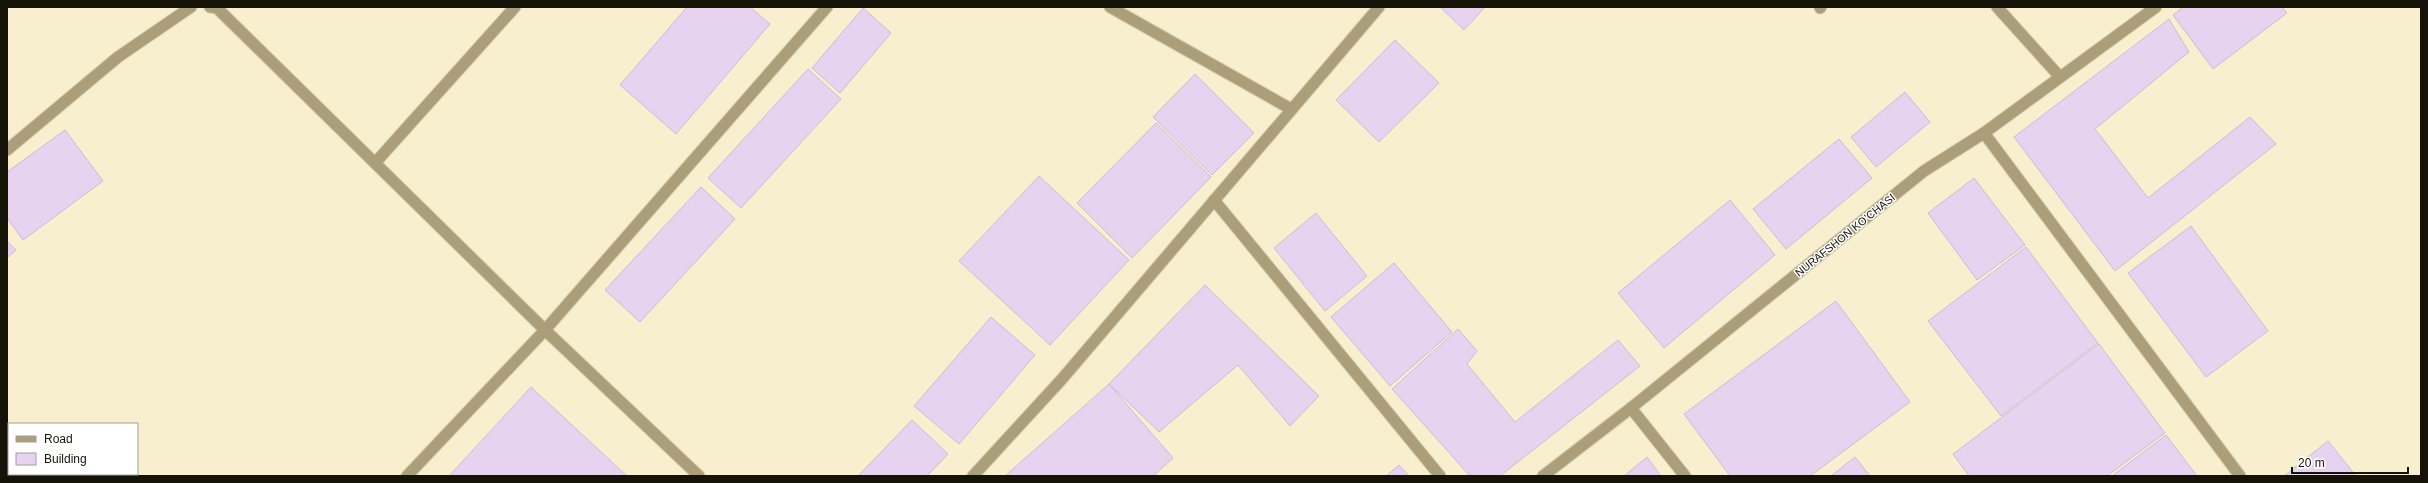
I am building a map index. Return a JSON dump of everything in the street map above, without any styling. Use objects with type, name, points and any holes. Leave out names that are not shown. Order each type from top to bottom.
[{"type":"street","points":[[7,150],[118,57],[191,7]]},
{"type":"street","points":[[210,7],[217,8],[546,330],[699,476]]},
{"type":"street","points":[[375,163],[515,7]]},
{"type":"street","points":[[407,476],[546,330],[827,7]]},
{"type":"street","points":[[1110,7],[1291,109]]},
{"type":"street","points":[[972,476],[1062,379],[1378,7]]},
{"type":"street","points":[[1997,7],[2060,77]]},
{"type":"street","name":"NURAFSHON KO’CHASI","points":[[1543,476],[1631,408],[1924,171],[1984,133],[2156,7]]},
{"type":"street","points":[[1984,133],[2240,476]]},
{"type":"street","points":[[1214,200],[1440,476]]},
{"type":"street","points":[[1631,408],[1685,476]]},
{"type":"building","points":[[687,7],[750,7],[770,24],[676,134],[620,85]]},
{"type":"building","points":[[1440,7],[1485,7],[1464,30]]},
{"type":"building","points":[[2183,7],[2282,7],[2287,13],[2213,69],[2173,15]]},
{"type":"building","points":[[863,8],[891,33],[840,93],[812,68]]},
{"type":"building","points":[[2169,19],[2189,52],[2095,129],[2148,198],[2250,117],[2276,144],[2115,271],[2014,137]]},
{"type":"building","points":[[1395,40],[1439,83],[1379,142],[1336,100]]},
{"type":"building","points":[[808,69],[841,99],[741,208],[708,178]]},
{"type":"building","points":[[1195,74],[1254,133],[1212,175],[1153,117]]},
{"type":"building","points":[[1905,92],[1930,122],[1876,167],[1851,137]]},
{"type":"building","points":[[1156,123],[1211,177],[1132,258],[1077,203]]},
{"type":"building","points":[[65,130],[103,181],[23,240],[7,218],[7,172]]},
{"type":"building","points":[[1839,139],[1872,178],[1786,249],[1753,209]]},
{"type":"building","points":[[1039,176],[1129,260],[1050,345],[959,261]]},
{"type":"building","points":[[1974,178],[2025,245],[1977,280],[1928,213]]},
{"type":"building","points":[[701,187],[735,219],[640,322],[605,290]]},
{"type":"building","points":[[1730,200],[1775,255],[1664,348],[1618,293]]},
{"type":"building","points":[[1316,213],[1367,276],[1325,311],[1274,248]]},
{"type":"building","points":[[2191,226],[2268,331],[2206,377],[2128,273]]},
{"type":"building","points":[[7,241],[16,250],[7,258]]},
{"type":"building","points":[[2026,247],[2098,343],[2001,416],[1928,321]]},
{"type":"building","points":[[1394,263],[1452,332],[1390,386],[1331,317]]},
{"type":"building","points":[[1205,285],[1319,396],[1290,426],[1238,365],[1159,432],[1109,384]]},
{"type":"building","points":[[1836,301],[1910,402],[1810,476],[1730,476],[1684,414]]},
{"type":"building","points":[[991,317],[1035,355],[959,444],[914,406]]},
{"type":"building","points":[[1458,329],[1477,351],[1467,364],[1515,422],[1618,340],[1640,366],[1500,476],[1470,476],[1392,389]]},
{"type":"building","points":[[2099,344],[2165,433],[2107,476],[1969,476],[1953,454]]},
{"type":"building","points":[[1109,384],[1173,458],[1153,476],[1005,476]]},
{"type":"building","points":[[531,387],[627,476],[449,476]]},
{"type":"building","points":[[912,420],[948,454],[927,476],[858,476]]},
{"type":"building","points":[[2166,435],[2197,476],[2112,476]]},
{"type":"building","points":[[2328,441],[2356,476],[2284,476]]},
{"type":"building","points":[[1647,457],[1661,476],[1624,476]]},
{"type":"building","points":[[1855,457],[1870,476],[1831,476]]},
{"type":"building","points":[[1399,465],[1409,476],[1386,476]]}]
